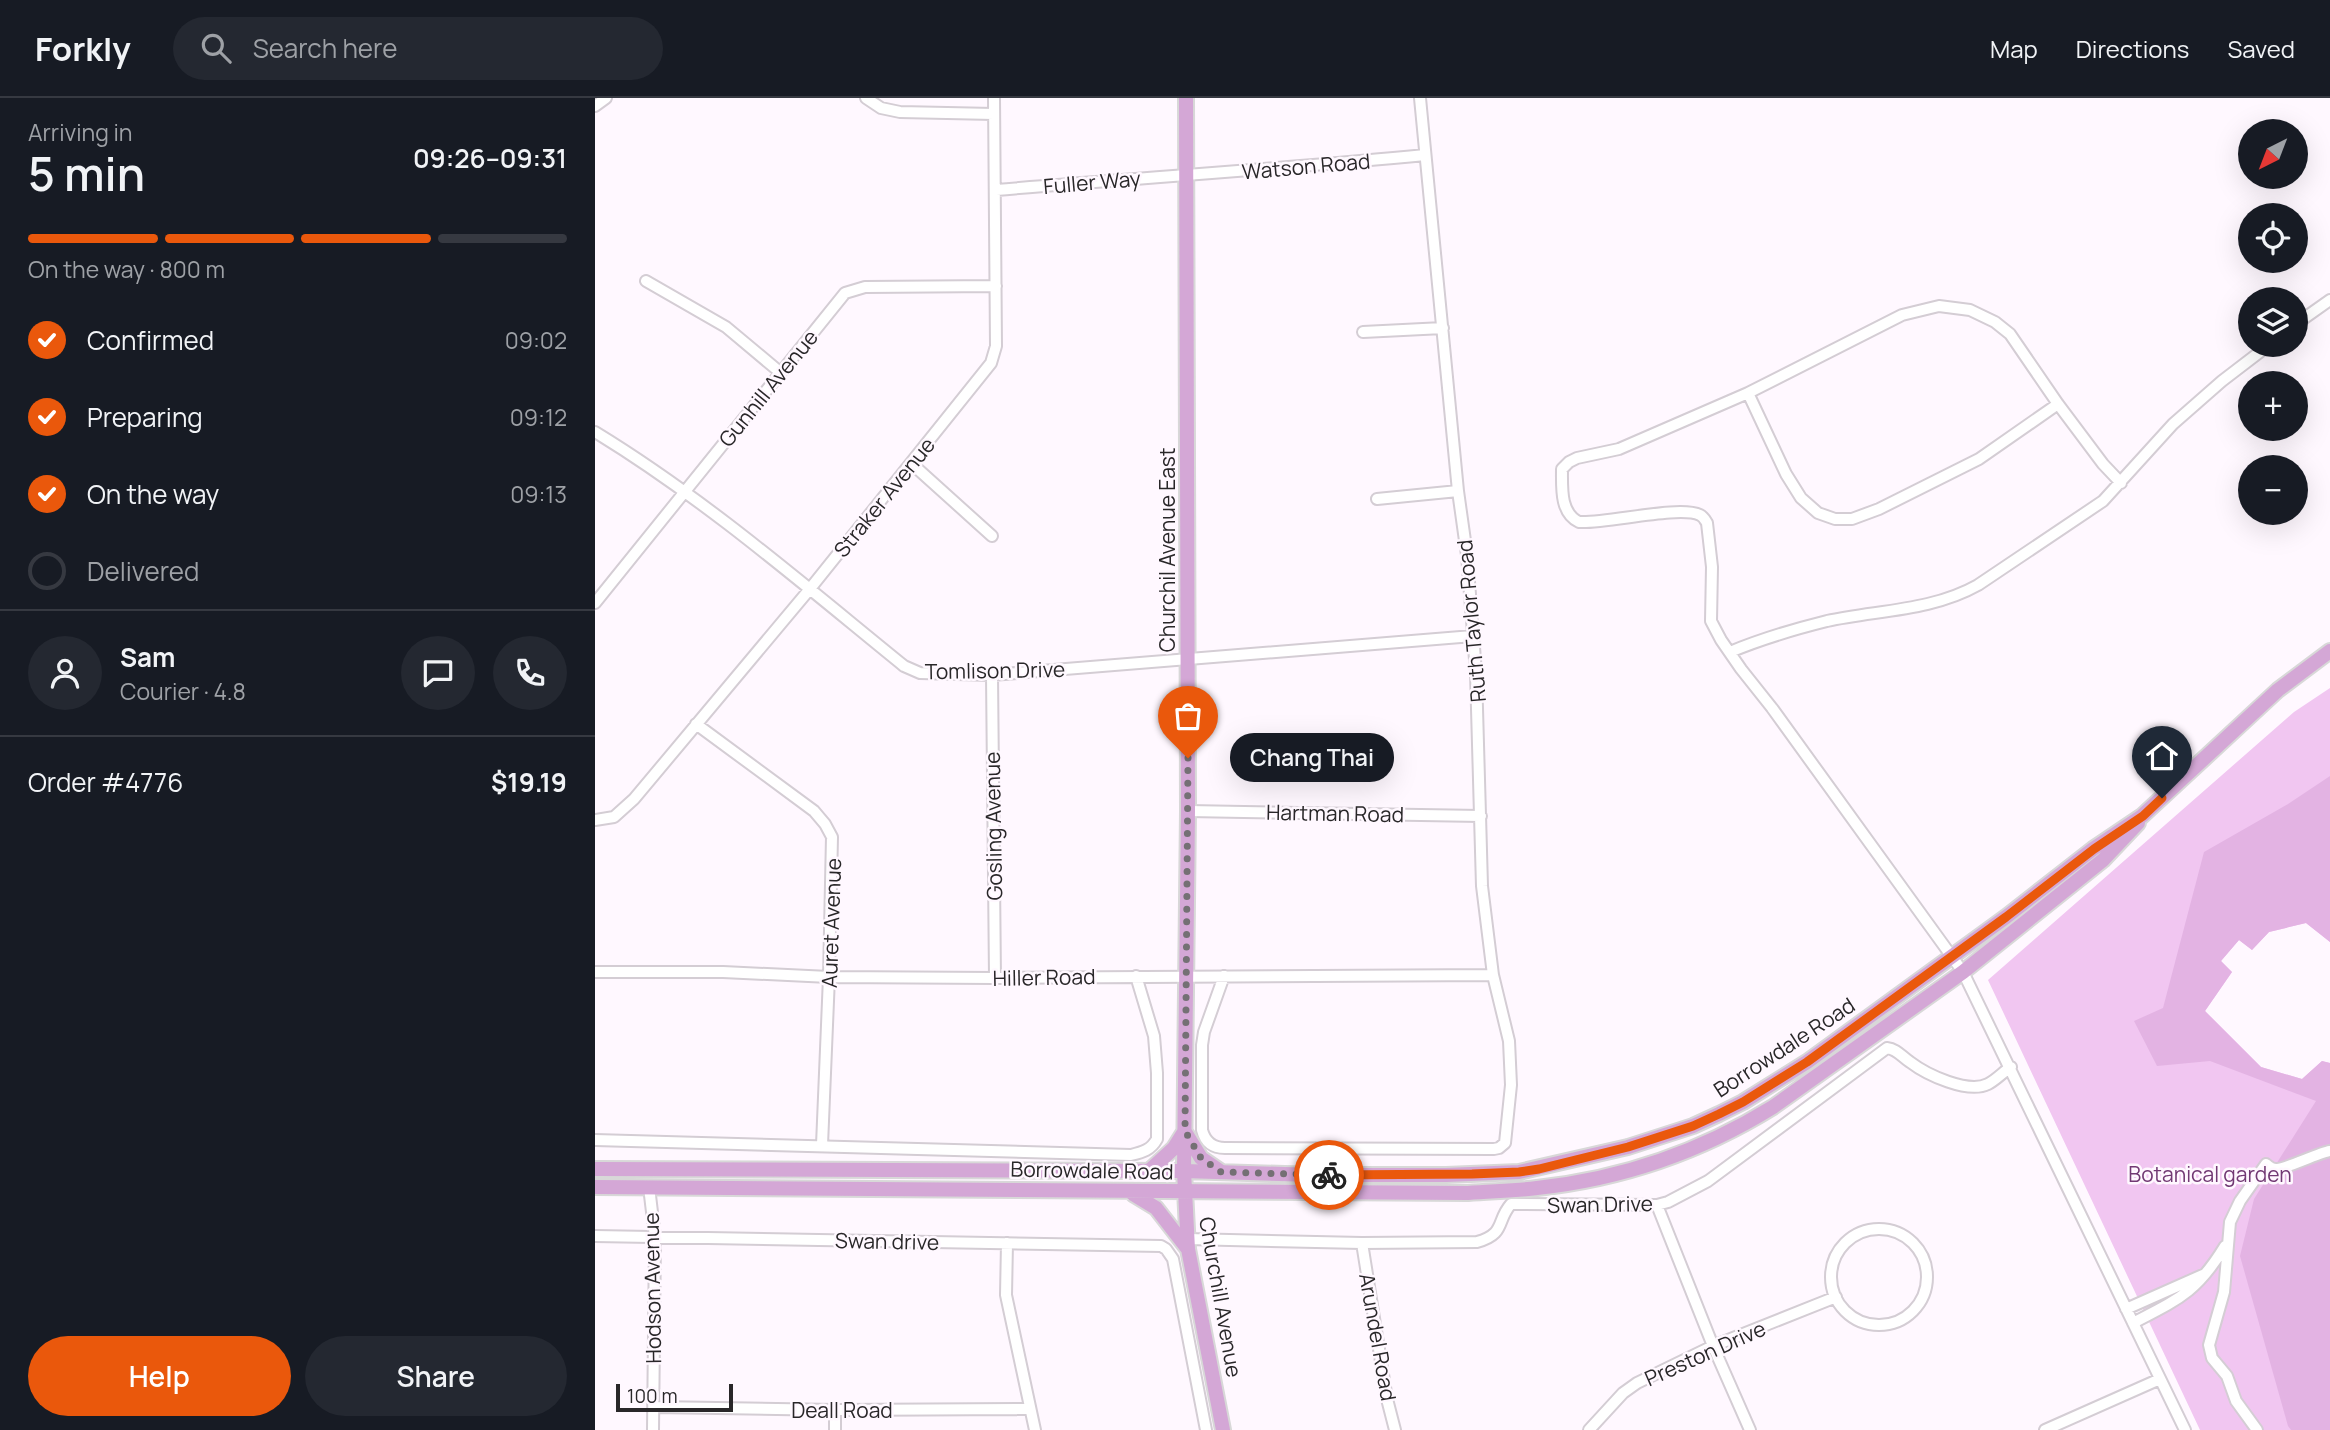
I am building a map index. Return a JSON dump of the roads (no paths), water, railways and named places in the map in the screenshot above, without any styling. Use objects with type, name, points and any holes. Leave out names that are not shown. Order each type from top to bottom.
[{"type":"main road","name":"Churchil Avenue East","points":[[1184,1171],[1188,975],[1186,98]]},
{"type":"main road","name":"Borrowdale Road","points":[[595,1169],[1184,1171],[1315,1175],[1519,1172],[1628,1147],[1693,1126],[1743,1102],[1807,1062],[2094,849],[2143,816],[2278,690],[2330,651]]},
{"type":"main road","name":"Borrowdale Road","points":[[595,1187],[1414,1194],[1514,1190],[1580,1182],[1663,1160],[1722,1136],[1764,1113],[1963,972],[2103,860],[2143,816]]},
{"type":"main road","points":[[1150,1171],[1174,1148],[1185,1131],[1201,1158],[1221,1172]]},
{"type":"main road","name":"Churchill Avenue","points":[[1184,1171],[1188,1244],[1223,1430]]},
{"type":"main road","points":[[1129,1191],[1156,1208],[1188,1244]]},
{"type":"main road","points":[[1185,1212],[1219,1191]]},
{"type":"street","points":[[595,106],[606,98]]},
{"type":"street","points":[[866,98],[881,108],[900,112],[994,114]]},
{"type":"street","name":"Straker Avenue","points":[[595,820],[614,817],[624,810],[809,590],[994,358],[994,98]]},
{"type":"street","name":"Ruth Taylor Road","points":[[1224,976],[1204,1032],[1202,1129],[1207,1141],[1214,1146],[1493,1149],[1505,1143],[1511,1085],[1509,1041],[1493,975],[1481,873],[1479,725],[1467,555],[1458,491],[1420,98]]},
{"type":"street","name":"Watson Road","points":[[1187,174],[1283,169],[1425,155]]},
{"type":"street","name":"Fuller Way","points":[[996,190],[1187,174]]},
{"type":"street","points":[[646,281],[726,327],[781,373]]},
{"type":"street","name":"Gunhill Avenue","points":[[595,603],[839,298],[855,289],[996,286]]},
{"type":"street","points":[[2308,316],[2330,300]]},
{"type":"street","points":[[2121,483],[2103,464],[2058,404],[2010,334],[1979,313],[1939,306],[1902,315],[1748,393],[1708,408],[1619,449],[1577,458],[1565,465],[1562,474],[1565,507],[1569,516],[1579,522],[1674,514],[1693,514],[1705,519],[1712,566],[1711,621],[1715,631],[1963,972],[2185,1430]]},
{"type":"street","points":[[1363,332],[1443,328]]},
{"type":"street","points":[[1730,652],[1827,621],[1938,603],[1962,594],[2088,513],[2121,483],[2142,456],[2173,425],[2253,357]]},
{"type":"street","points":[[1748,393],[1786,474],[1801,498],[1818,513],[1835,519],[1852,519],[1879,509],[1979,459],[2058,404]]},
{"type":"street","name":"Tomlison Drive","points":[[595,432],[684,493],[913,672],[992,675],[1473,636]]},
{"type":"street","points":[[911,463],[992,536]]},
{"type":"street","points":[[1377,499],[1458,491]]},
{"type":"street","name":"Gosling Avenue","points":[[992,675],[995,978]]},
{"type":"street","name":"Auret Avenue","points":[[696,724],[814,811],[825,824],[833,847],[822,1145]]},
{"type":"street","name":"Hartman Road","points":[[1188,811],[1481,816]]},
{"type":"street","name":"Hiller Road","points":[[595,972],[995,978],[1493,975]]},
{"type":"street","points":[[595,1140],[1131,1154],[1146,1151],[1153,1147],[1157,1139],[1157,1073],[1154,1036],[1136,976]]},
{"type":"street","name":"Swan Drive","points":[[1188,1244],[1477,1242],[1495,1234],[1511,1204],[1657,1205],[1708,1181],[1887,1048],[1895,1049],[1932,1076],[1969,1086],[1987,1084],[2011,1067]]},
{"type":"street","points":[[2257,1430],[2236,1401],[2227,1376],[2212,1359],[2209,1345],[2224,1292],[2227,1242],[2234,1213],[2266,1164],[2271,1168],[2283,1169],[2308,1157],[2330,1151]]},
{"type":"street","name":"Hodson Avenue","points":[[649,1187],[655,1237],[653,1430]]},
{"type":"street","points":[[1657,1205],[1713,1346],[1750,1430]]},
{"type":"street","points":[[1887,1229],[1902,1234],[1914,1243],[1922,1256],[1927,1270],[1924,1292],[1912,1311],[1900,1320],[1871,1324],[1856,1319],[1844,1310],[1836,1297],[1831,1283],[1836,1254],[1858,1233],[1887,1229]]},
{"type":"street","name":"Swan drive","points":[[595,1236],[1153,1244],[1166,1249],[1173,1259],[1193,1366]]},
{"type":"street","points":[[2133,1323],[2177,1300],[2200,1282],[2227,1242]]},
{"type":"street","points":[[1007,1243],[1006,1295],[1035,1430]]},
{"type":"street","name":"Arundel Road","points":[[1361,1243],[1395,1430]]},
{"type":"street","points":[[2126,1309],[2208,1273]]},
{"type":"street","name":"Preston Drive","points":[[1589,1430],[1630,1387],[1713,1346],[1836,1297]]},
{"type":"street","points":[[1206,1430],[1193,1366],[1211,1363]]},
{"type":"street","points":[[2045,1430],[2159,1379]]},
{"type":"street","name":"Deall Road","points":[[654,1407],[1030,1409]]},
{"type":"street","points":[[835,1410],[835,1430]]},
{"type":"place","name":"Chang Thai","points":[[1188,758]]},
{"type":"park label","name":"Botanical garden","points":[[2210,1174]]}]
